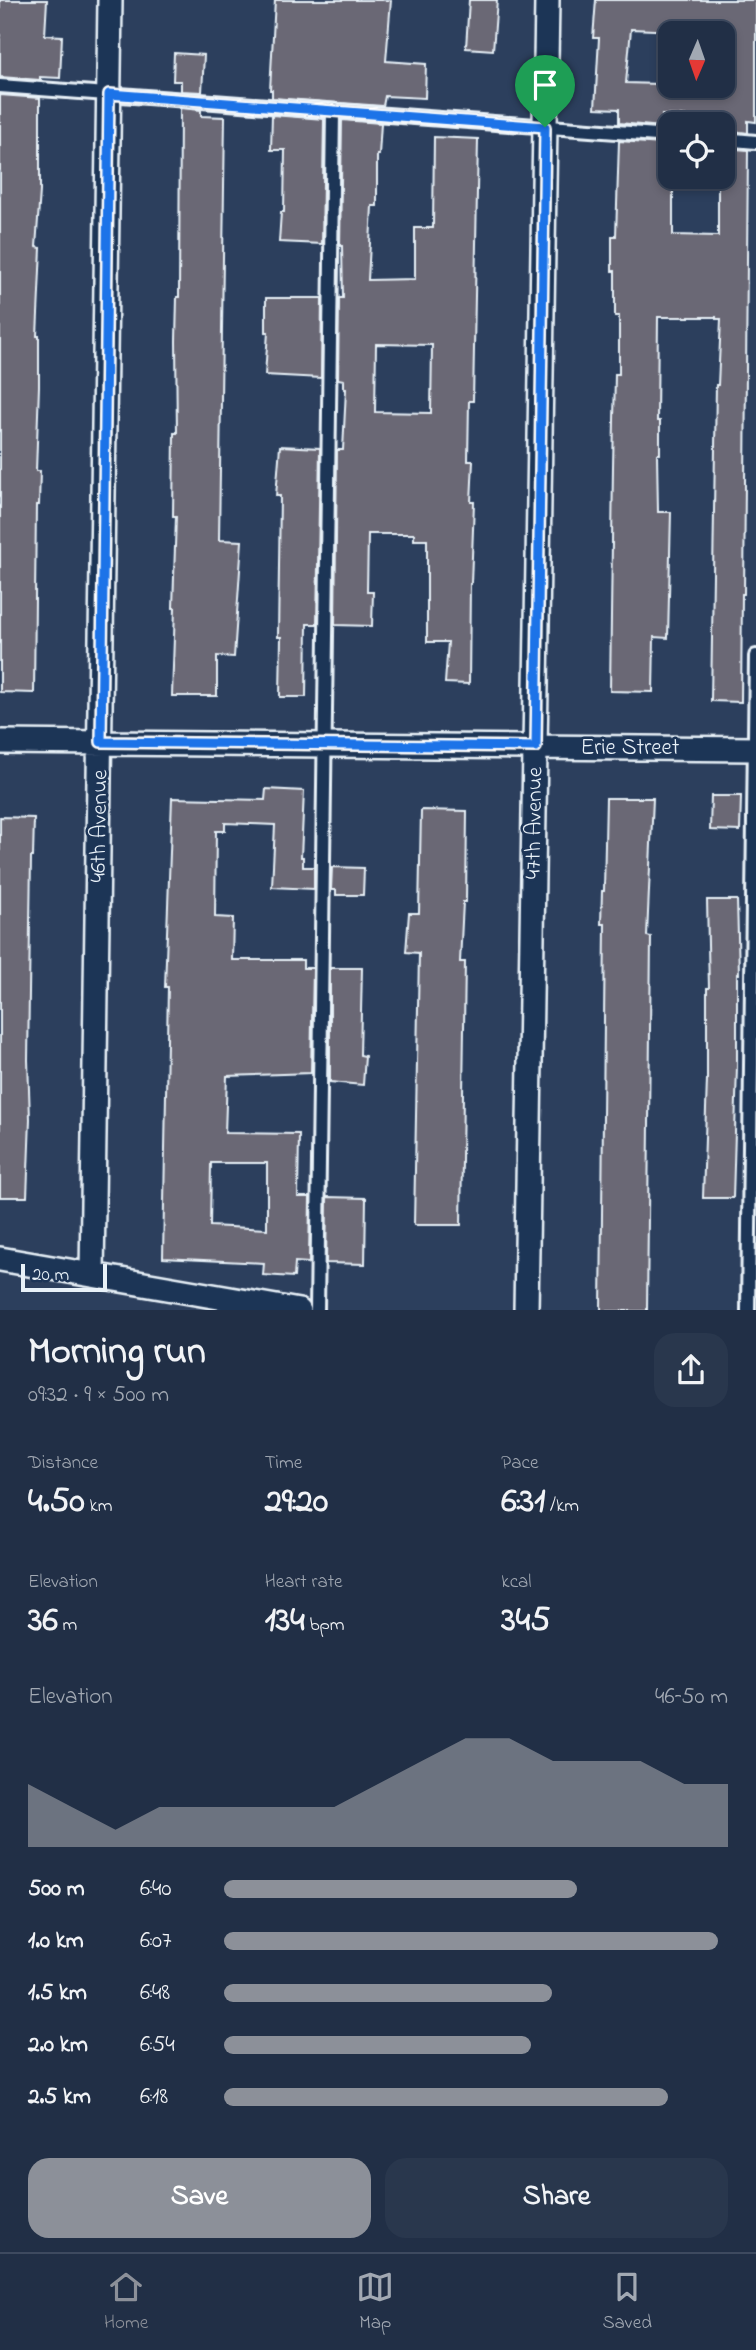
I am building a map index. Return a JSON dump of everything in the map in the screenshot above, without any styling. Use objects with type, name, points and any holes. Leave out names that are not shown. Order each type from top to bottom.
[{"type":"street","name":"46th Avenue","points":[[93,1275],[110,0]]},
{"type":"street","name":"47th Avenue","points":[[526,1310],[547,0]]},
{"type":"street","name":"Erie Street","points":[[0,742],[755,749]]},
{"type":"street","points":[[0,1259],[293,1310]]},
{"type":"lane","points":[[0,86],[658,135]]},
{"type":"lane","points":[[317,1310],[332,111]]},
{"type":"lane","points":[[735,140],[756,142]]},
{"type":"lane","points":[[748,1310],[756,656]]},
{"type":"building","points":[[0,0],[47,0],[45,35],[62,36],[60,78],[40,77],[40,80],[0,77]]},
{"type":"building","points":[[275,0],[391,0],[386,61],[426,64],[425,98],[385,96],[383,106],[272,98],[270,90]]},
{"type":"building","points":[[469,0],[497,0],[493,50],[466,48]]},
{"type":"building","points":[[596,0],[756,0],[756,122],[748,121],[748,133],[735,131],[735,112],[658,112],[658,127],[619,123],[619,109],[595,108],[599,38],[593,38]]},
{"type":"building","points":[[174,53],[204,55],[202,92],[181,91],[181,81],[173,81]]},
{"type":"building","points":[[0,95],[40,98],[40,191],[36,247],[41,248],[36,471],[40,471],[39,505],[36,505],[34,693],[0,692]]},
{"type":"building","points":[[180,108],[201,110],[201,116],[225,117],[219,540],[242,541],[234,657],[217,656],[217,696],[172,696]]},
{"type":"building","points":[[272,115],[324,119],[322,244],[279,242],[281,212],[284,212],[285,150],[271,150]]},
{"type":"building","points":[[342,120],[381,123],[377,155],[377,206],[372,206],[368,280],[415,279],[415,228],[433,228],[434,137],[478,139],[473,401],[469,401],[468,461],[473,461],[471,502],[474,502],[469,684],[445,683],[448,642],[427,642],[427,540],[414,540],[414,534],[368,534],[367,592],[373,592],[372,626],[335,625],[337,450],[343,450],[346,389],[344,380],[338,379],[339,298],[343,298],[340,246]],"holes":[[[376,344],[432,345],[431,413],[375,412]]]},
{"type":"building","points":[[619,141],[658,144],[658,189],[673,189],[673,235],[718,236],[718,189],[735,189],[735,149],[748,150],[741,702],[711,701],[716,385],[721,319],[716,317],[658,317],[658,512],[671,512],[668,638],[654,637],[653,692],[610,691],[615,374],[619,374],[619,316],[615,316],[615,271],[612,271],[612,236],[616,236]]},
{"type":"building","points":[[266,298],[322,298],[321,378],[265,375],[268,332]]},
{"type":"building","points":[[280,446],[320,448],[317,624],[307,624],[306,697],[280,697],[280,496],[276,496]]},
{"type":"building","points":[[266,789],[304,791],[301,857],[303,867],[314,867],[314,889],[272,887],[275,825],[225,823],[225,831],[216,831],[215,917],[233,918],[232,960],[303,960],[303,968],[313,968],[311,1073],[227,1076],[225,1133],[299,1134],[298,1197],[310,1197],[309,1263],[295,1262],[294,1277],[263,1275],[264,1263],[163,1258],[168,987],[165,987],[172,798],[265,800]],"holes":[[[211,1163],[267,1163],[267,1229],[210,1226]]]},
{"type":"building","points":[[711,796],[741,796],[740,831],[710,830]]},
{"type":"building","points":[[606,798],[653,798],[647,936],[651,937],[647,1310],[601,1310],[605,924],[601,924]]},
{"type":"building","points":[[421,810],[467,811],[466,902],[463,902],[460,962],[465,962],[461,1225],[414,1225],[419,953],[406,952],[409,913],[419,913]]},
{"type":"building","points":[[0,817],[34,818],[31,857],[27,1197],[0,1197]]},
{"type":"building","points":[[332,867],[364,868],[363,895],[336,895],[336,890],[331,890]]},
{"type":"building","points":[[707,900],[737,900],[739,974],[733,1198],[703,1198],[709,988]]},
{"type":"building","points":[[330,968],[362,968],[360,1055],[365,1056],[363,1085],[330,1082]]},
{"type":"building","points":[[327,1197],[366,1198],[365,1264],[326,1263]]},
{"type":"route","points":[[109,94],[545,127],[536,747],[101,742],[109,94]]}]
